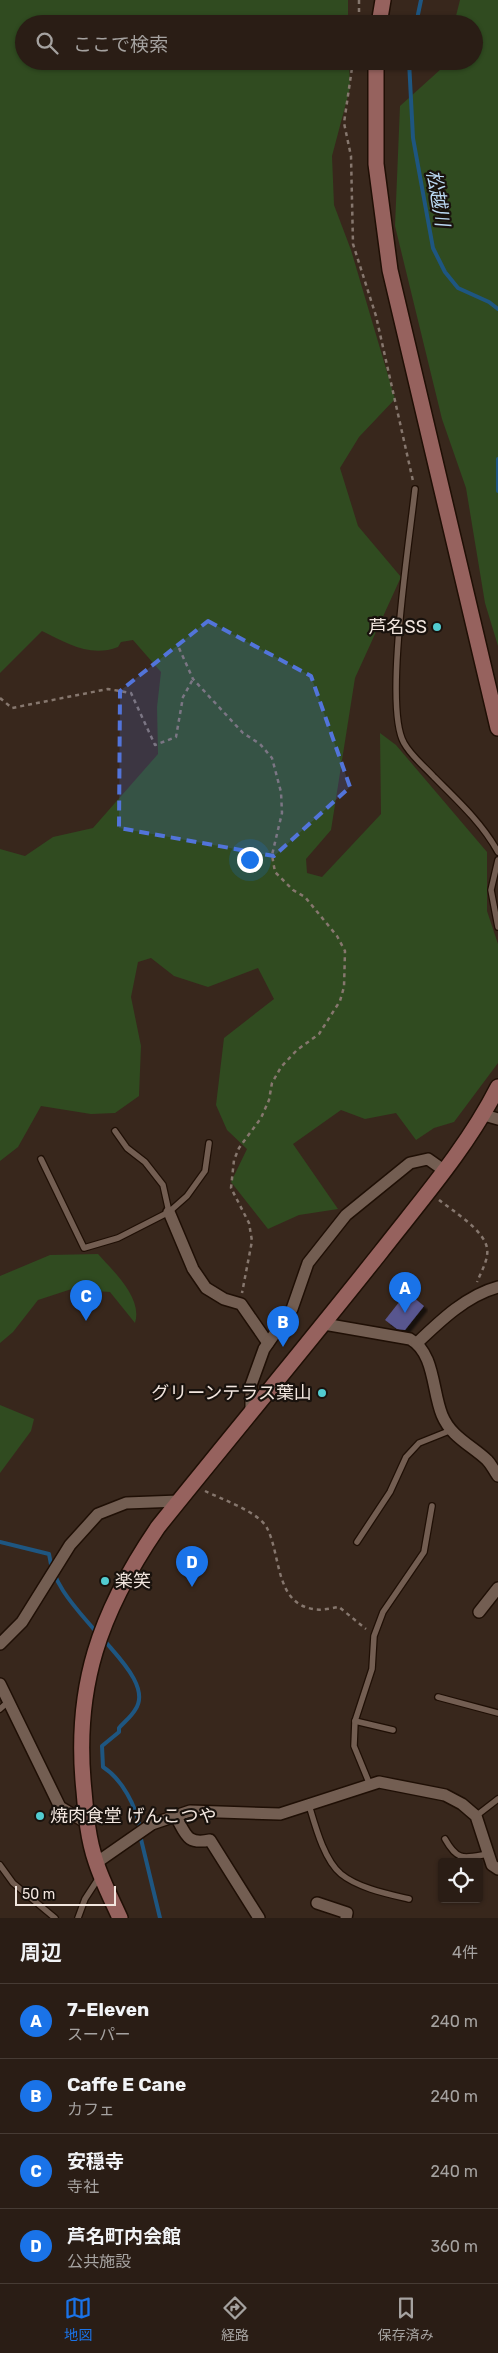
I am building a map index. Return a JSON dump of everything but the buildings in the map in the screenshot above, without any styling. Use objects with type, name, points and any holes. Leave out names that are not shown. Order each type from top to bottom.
[{"type":"street","points":[[380,15],[383,0]]},
{"type":"street","points":[[376,70],[376,164],[390,270],[498,728]]},
{"type":"street","points":[[120,1918],[98,1869],[87,1823],[82,1771],[85,1691],[102,1627],[138,1556],[179,1501],[324,1324],[444,1171],[491,1117],[498,1087]]},
{"type":"street","points":[[250,1414],[251,1385],[268,1343],[292,1309],[308,1264],[346,1215],[410,1163],[428,1159],[444,1171]]},
{"type":"street","points":[[169,1212],[193,1269],[206,1288],[224,1299],[241,1304],[268,1343]]},
{"type":"street","points":[[417,1343],[439,1322],[472,1299],[498,1287]]},
{"type":"street","points":[[324,1324],[410,1339],[417,1343],[430,1365],[441,1413],[449,1430],[489,1462],[498,1476]]},
{"type":"street","points":[[0,1644],[22,1622],[70,1545],[98,1514],[126,1503],[179,1501]]},
{"type":"street","points":[[478,1612],[498,1588]]},
{"type":"street","points":[[0,1684],[5,1705],[60,1807],[87,1823]]},
{"type":"street","points":[[98,1869],[152,1824],[175,1815],[190,1811],[280,1814],[379,1782],[445,1795],[462,1804],[476,1816],[492,1865],[498,1869]]},
{"type":"street","points":[[175,1815],[190,1841],[196,1843],[210,1840],[259,1918]]},
{"type":"street","points":[[316,1903],[347,1913],[346,1918]]},
{"type":"lane","points":[[415,489],[398,656],[398,722],[403,742],[413,756],[477,820],[498,852]]},
{"type":"lane","points":[[498,860],[491,890],[498,927]]},
{"type":"lane","points":[[115,1131],[127,1148],[145,1162],[163,1185],[169,1212]]},
{"type":"lane","points":[[42,1159],[84,1248],[118,1238],[169,1212],[187,1196],[205,1171],[209,1143]]},
{"type":"lane","points":[[357,1542],[390,1492],[406,1457],[418,1443],[449,1430]]},
{"type":"lane","points":[[370,1785],[354,1746],[355,1721],[372,1669],[374,1636],[383,1612],[424,1552],[432,1506]]},
{"type":"lane","points":[[438,1697],[498,1713]]},
{"type":"lane","points":[[355,1721],[393,1730]]},
{"type":"lane","points":[[476,1816],[498,1799]]},
{"type":"lane","points":[[309,1805],[321,1844],[340,1874],[362,1885],[410,1899]]},
{"type":"lane","points":[[445,1839],[453,1853],[463,1858],[488,1854]]},
{"type":"lane","points":[[0,1865],[13,1883],[55,1918]]},
{"type":"lane","points":[[78,1918],[98,1869]]},
{"type":"path","points":[[358,0],[359,15]]},
{"type":"path","points":[[352,70],[344,123],[351,156],[353,244],[376,316],[415,489]]},
{"type":"path","points":[[179,648],[192,679],[243,733],[260,744],[272,758],[280,792],[282,813],[272,855],[275,872],[293,890],[305,897],[337,936],[345,951],[344,987],[340,1001],[319,1034],[297,1050],[281,1067],[272,1083],[269,1100],[261,1118],[239,1148],[234,1160],[231,1188],[249,1223],[252,1241],[241,1304]]},
{"type":"path","points":[[0,698],[12,708],[108,688],[131,693],[155,745],[176,737],[182,697],[192,679]]},
{"type":"path","points":[[428,1192],[479,1233],[487,1247],[486,1262],[472,1299]]},
{"type":"path","points":[[193,1485],[248,1512],[267,1526],[286,1592],[296,1604],[314,1610],[339,1607],[374,1636]]},
{"type":"highlighted area","points":[[208,621],[311,676],[350,787],[274,856],[119,828],[120,691]]},
{"type":"green space","points":[[0,0],[348,0],[348,15],[15,15],[15,70],[349,70],[350,88],[332,156],[334,205],[351,250],[395,399],[359,437],[340,468],[358,526],[401,577],[355,678],[331,830],[306,859],[307,873],[322,877],[381,814],[380,733],[396,745],[487,852],[487,911],[498,944],[498,1063],[454,1122],[434,1128],[416,1140],[396,1113],[365,1119],[341,1110],[293,1144],[338,1209],[299,1215],[268,1229],[231,1182],[247,1149],[227,1130],[216,1105],[224,1038],[274,999],[258,968],[208,987],[174,976],[151,958],[138,962],[131,997],[141,1046],[139,1096],[115,1113],[91,1114],[41,1106],[18,1147],[0,1161],[0,849],[25,856],[53,837],[93,828],[158,754],[157,707],[161,672],[133,640],[121,642],[118,647],[98,651],[79,648],[42,631],[0,673]]},
{"type":"green space","points":[[460,0],[498,0],[498,646],[485,603],[466,488],[442,419],[395,226],[400,106],[440,70],[483,70],[483,15],[456,15]]},
{"type":"green space","points":[[98,1254],[125,1285],[131,1295],[135,1304],[135,1323],[110,1292],[96,1291],[84,1285],[38,1300],[13,1332],[0,1343],[0,1276],[50,1255]]},
{"type":"green space","points":[[0,1405],[34,1419],[31,1431],[0,1473]]},
{"type":"waterway","name":"松越川","points":[[418,15],[421,0]]},
{"type":"waterway","name":"松越川","points":[[409,70],[413,138],[433,248],[445,272],[458,288],[489,302],[498,309]]},
{"type":"waterway","name":"松越川","points":[[498,459],[498,491]]},
{"type":"waterway","points":[[0,1542],[49,1554],[51,1566],[61,1587],[97,1633]]},
{"type":"waterway","points":[[104,1640],[124,1663],[136,1682],[139,1701],[133,1713],[119,1728],[119,1732],[102,1746],[103,1767],[116,1778],[132,1802],[140,1828]]},
{"type":"waterway","points":[[140,1835],[160,1918]]},
{"type":"place","name":"芦名SS","points":[[437,627]]},
{"type":"place","name":"7-Eleven","points":[[405,1313]]},
{"type":"place","name":"安穏寺","points":[[86,1321]]},
{"type":"place","name":"Caffe E Cane","points":[[283,1347]]},
{"type":"place","name":"グリーンテラス葉山","points":[[322,1393]]},
{"type":"place","name":"楽笑","points":[[105,1581]]},
{"type":"place","name":"芦名町内会館","points":[[192,1587]]},
{"type":"place","name":"焼肉食堂 げんこつや","points":[[40,1816]]}]
